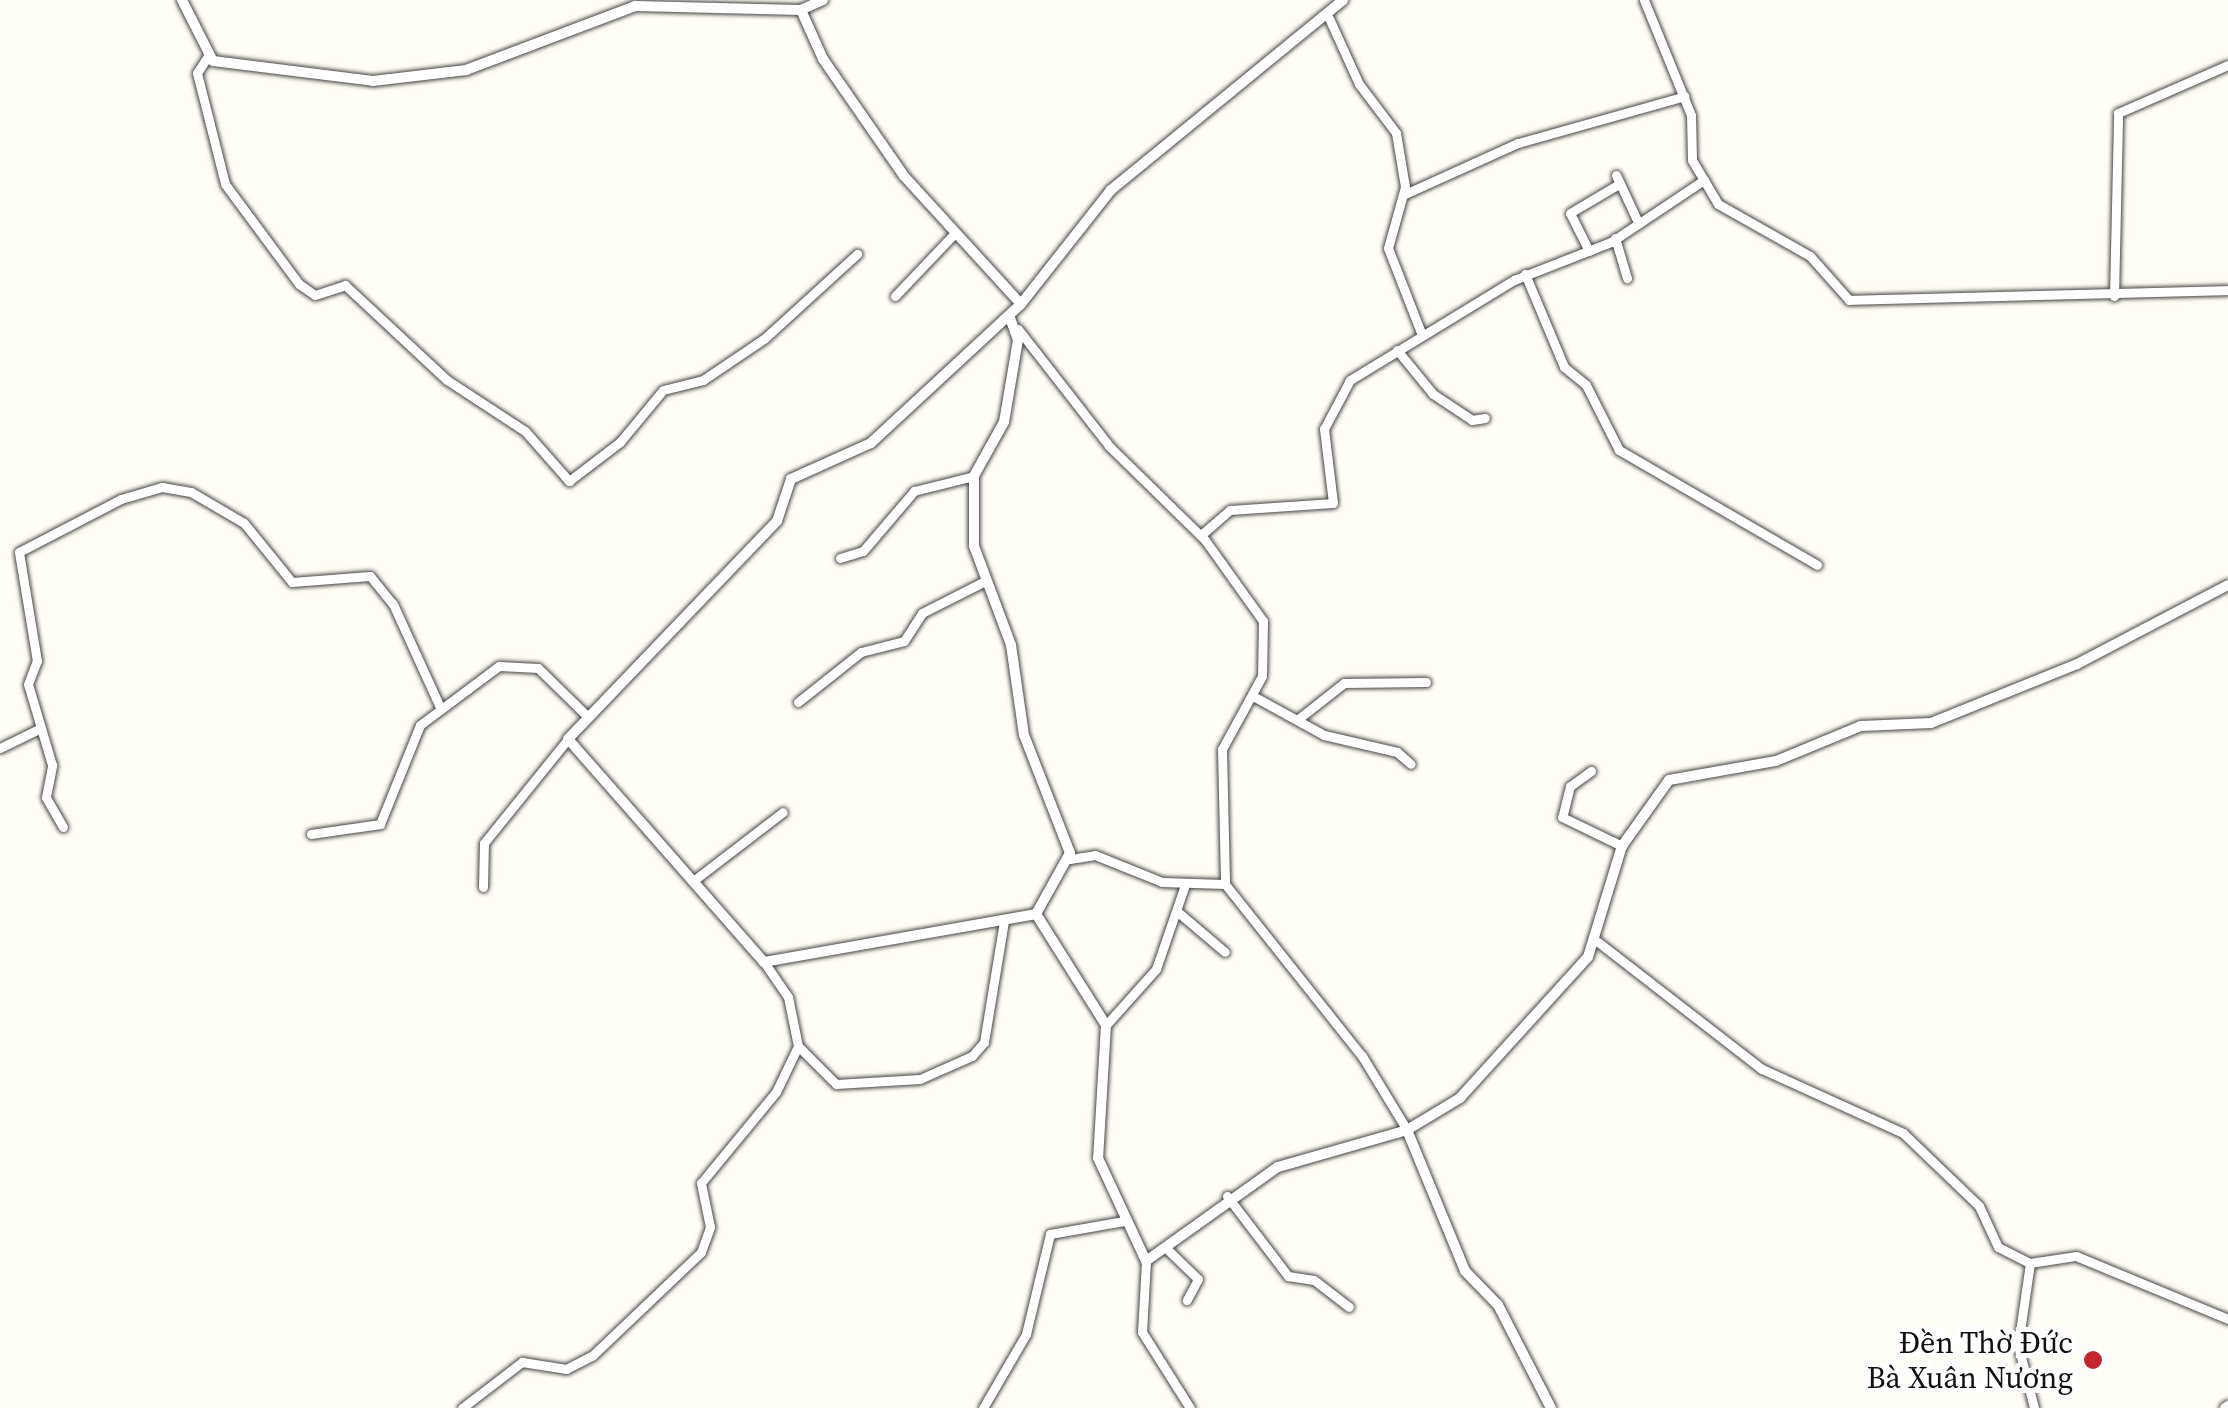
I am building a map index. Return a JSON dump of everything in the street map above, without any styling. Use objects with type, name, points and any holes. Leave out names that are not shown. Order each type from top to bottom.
[{"type":"street","points":[[182,0],[208,56]]},
{"type":"street","points":[[208,56],[360,81],[424,78],[618,10],[677,4],[798,5],[823,0]]},
{"type":"street","points":[[483,887],[484,843],[568,738],[777,521],[791,479],[871,443],[1010,318],[1111,190],[1328,16],[1342,0]]},
{"type":"street","points":[[1644,0],[1686,96],[1704,180],[1730,217],[1810,256],[1856,303],[2228,290]]},
{"type":"street","points":[[798,5],[822,59],[954,234],[1021,304]]},
{"type":"street","points":[[1328,16],[1359,84],[1394,128],[1404,194],[1388,248],[1422,335]]},
{"type":"street","points":[[208,56],[197,73],[225,184],[299,284],[315,296],[346,285],[447,380],[518,426],[569,481],[610,452],[663,390],[703,380],[766,338],[857,254]]},
{"type":"street","points":[[2114,296],[2118,113],[2228,65]]},
{"type":"street","points":[[1404,194],[1524,141],[1686,96]]},
{"type":"street","points":[[1589,251],[1570,213],[1618,180],[1637,220]]},
{"type":"street","points":[[1201,535],[1230,510],[1333,503],[1325,424],[1350,380],[1525,274],[1615,238],[1637,220],[1704,180]]},
{"type":"street","points":[[895,296],[954,234]]},
{"type":"street","points":[[1615,238],[1628,278]]},
{"type":"street","points":[[1525,274],[1536,314],[1619,450],[1817,566]]},
{"type":"street","points":[[1010,318],[1110,446],[1201,535],[1263,620],[1266,658],[1253,696],[1222,749],[1225,884],[1362,1056],[1407,1130],[1464,1272],[1498,1305],[1551,1408]]},
{"type":"street","points":[[1018,329],[1004,422],[974,476],[975,554],[1011,645],[1024,735],[1070,859]]},
{"type":"street","points":[[1398,350],[1434,394],[1472,420],[1485,418]]},
{"type":"street","points":[[840,558],[863,550],[914,490],[974,476]]},
{"type":"street","points":[[63,827],[46,797],[52,765],[39,729],[19,552],[91,512],[162,487],[239,518],[292,582],[370,576],[392,604],[439,706]]},
{"type":"street","points":[[798,702],[861,652],[904,641],[922,613],[985,581]]},
{"type":"street","points":[[1146,1262],[1168,1249],[1227,1196],[1278,1167],[1407,1130],[1460,1098],[1598,942],[1622,846],[1675,776],[1776,761],[1861,726],[1931,723],[2077,664],[2228,586]]},
{"type":"street","points":[[311,834],[380,824],[418,730],[439,706],[516,664],[545,672],[588,717]]},
{"type":"street","points":[[1296,720],[1344,682],[1426,682]]},
{"type":"street","points":[[1253,696],[1296,720],[1411,764]]},
{"type":"street","points":[[0,748],[39,729]]},
{"type":"street","points":[[568,738],[764,962],[788,998],[798,1046],[840,1084],[920,1078],[972,1056],[984,1042],[1004,922]]},
{"type":"street","points":[[1591,772],[1570,786],[1562,817],[1622,846]]},
{"type":"street","points":[[693,881],[784,812]]},
{"type":"street","points":[[764,962],[1036,914],[1070,859],[1095,855],[1185,885],[1225,884]]},
{"type":"street","points":[[1185,885],[1179,913],[1153,973],[1106,1025],[1095,1143],[1124,1221],[1146,1262],[1142,1332],[1190,1408]]},
{"type":"street","points":[[1179,913],[1225,952]]},
{"type":"street","points":[[1036,914],[1106,1025]]},
{"type":"street","points":[[1598,942],[1762,1069],[1903,1133],[1979,1206],[1998,1247],[2030,1263],[2076,1256],[2228,1319]]},
{"type":"street","points":[[462,1408],[522,1362],[570,1368],[656,1304],[709,1236],[701,1182],[776,1092],[798,1046]]},
{"type":"street","points":[[1227,1196],[1288,1276],[1314,1280],[1349,1307]]},
{"type":"street","points":[[983,1408],[1026,1334],[1050,1234],[1124,1221]]},
{"type":"street","points":[[1168,1249],[1198,1279],[1187,1300]]},
{"type":"street","points":[[2030,1263],[2018,1336],[2034,1408]]},
{"type":"place","name":"Đền Thờ Đức Bà Xuân Nương","points":[[2093,1360]]}]
